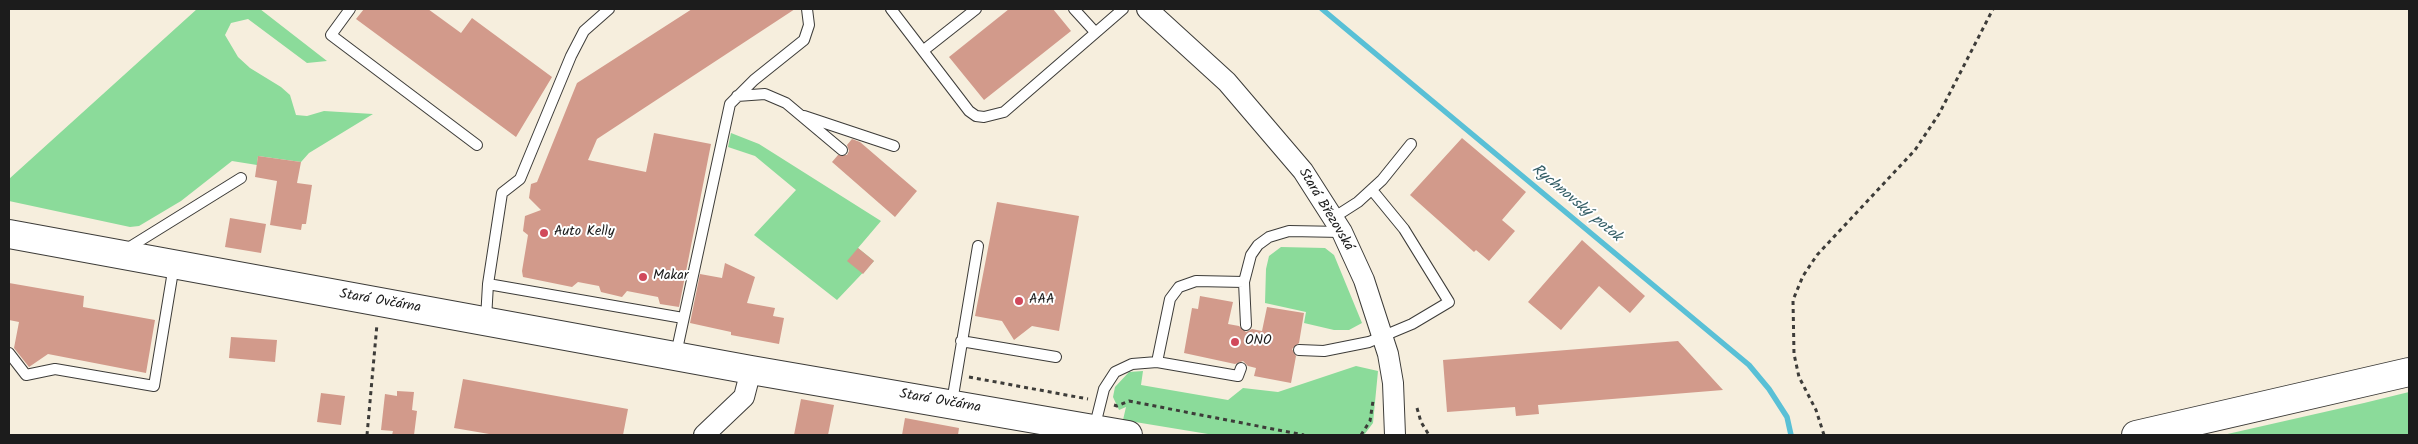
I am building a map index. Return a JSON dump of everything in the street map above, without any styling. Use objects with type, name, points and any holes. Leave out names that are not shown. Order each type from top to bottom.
[{"type":"main road","name":"Stará Ovčárna","points":[[9,234],[752,370],[1128,435]]},
{"type":"main road","points":[[2136,435],[2409,372]]},
{"type":"street","name":"Stará Březovská","points":[[1148,9],[1227,82],[1304,170],[1337,225],[1364,280],[1384,337],[1393,383],[1395,435]]},
{"type":"street","points":[[704,435],[744,396],[752,370]]},
{"type":"lane","points":[[350,9],[331,35],[476,145]]},
{"type":"lane","points":[[676,356],[730,104],[754,80],[804,40],[809,25],[807,9]]},
{"type":"lane","points":[[891,9],[969,111],[976,116],[994,116],[1004,112],[1123,9]]},
{"type":"lane","points":[[924,50],[976,9]]},
{"type":"lane","points":[[1074,9],[1095,32]]},
{"type":"lane","points":[[486,320],[488,284],[502,193],[520,179],[571,56],[584,31],[604,10]]},
{"type":"lane","points":[[738,96],[765,94],[786,103],[842,150]]},
{"type":"lane","points":[[798,114],[894,146]]},
{"type":"lane","points":[[1246,325],[1244,282],[1251,255],[1258,245],[1269,236],[1289,231],[1337,225],[1382,180],[1411,144]]},
{"type":"lane","points":[[120,254],[241,178]]},
{"type":"lane","points":[[1299,350],[1324,351],[1345,348],[1384,337],[1412,324],[1450,302],[1404,228],[1372,190]]},
{"type":"lane","points":[[951,403],[978,246]]},
{"type":"lane","points":[[9,353],[26,375],[55,369],[154,386],[174,264]]},
{"type":"lane","points":[[1157,362],[1170,299],[1179,286],[1196,281],[1244,282]]},
{"type":"lane","points":[[488,284],[683,318]]},
{"type":"lane","points":[[962,341],[1056,357]]},
{"type":"lane","points":[[1094,429],[1104,389],[1115,372],[1132,364],[1157,362],[1238,376],[1241,368]]},
{"type":"path","points":[[1824,435],[1816,410],[1799,377],[1794,354],[1794,300],[1804,276],[1817,255],[1916,150],[1939,114],[1993,9]]},
{"type":"path","points":[[367,435],[379,302]]},
{"type":"path","points":[[956,375],[1117,406],[1130,401],[1304,435]]},
{"type":"path","points":[[1361,435],[1370,421],[1374,394]]},
{"type":"path","points":[[1417,408],[1421,422],[1429,435]]},
{"type":"green space","points":[[197,9],[260,9],[327,61],[307,63],[248,19],[231,23],[225,35],[238,57],[250,68],[281,87],[290,95],[296,115],[307,116],[324,111],[373,114],[309,153],[301,162],[258,156],[257,165],[232,161],[181,201],[139,226],[130,227],[9,201],[9,179]]},
{"type":"green space","points":[[731,133],[759,144],[881,221],[858,248],[874,261],[837,300],[754,235],[796,190],[755,156],[728,147]]},
{"type":"green space","points":[[1281,247],[1325,248],[1334,255],[1362,323],[1349,330],[1334,330],[1304,323],[1306,312],[1265,303],[1266,269],[1269,256]]},
{"type":"green space","points":[[1356,366],[1378,371],[1373,423],[1364,435],[1214,435],[1123,420],[1126,407],[1119,410],[1113,397],[1115,387],[1129,372],[1143,371],[1141,385],[1228,400],[1243,388],[1278,392]]},
{"type":"green space","points":[[2409,392],[2409,435],[2223,435],[2364,403]]},
{"type":"building","points":[[364,9],[428,9],[461,33],[472,18],[552,77],[516,137],[356,19]]},
{"type":"building","points":[[692,9],[795,9],[597,139],[588,160],[646,172],[654,133],[711,144],[679,307],[660,304],[658,297],[627,291],[622,297],[601,292],[599,286],[578,282],[572,287],[523,277],[522,271],[528,235],[523,231],[525,216],[541,210],[529,198],[531,184],[537,182],[577,83]]},
{"type":"building","points":[[1009,9],[1053,9],[1071,31],[984,100],[949,57]]},
{"type":"building","points":[[1462,138],[1526,192],[1502,220],[1515,231],[1489,261],[1476,250],[1474,252],[1410,195]]},
{"type":"building","points":[[852,139],[860,142],[917,191],[895,217],[832,162],[838,155],[847,155],[849,151],[847,145]]},
{"type":"building","points":[[258,156],[301,162],[297,183],[312,185],[306,224],[302,224],[301,230],[270,225],[277,181],[255,177]]},
{"type":"building","points":[[997,202],[1079,216],[1059,331],[1032,326],[1014,340],[1002,321],[975,316]]},
{"type":"building","points":[[230,218],[266,224],[261,253],[225,247]]},
{"type":"building","points":[[1582,240],[1645,296],[1630,313],[1599,286],[1561,330],[1528,302]]},
{"type":"building","points":[[858,248],[874,261],[863,274],[847,261]]},
{"type":"building","points":[[725,263],[755,277],[747,303],[775,308],[773,316],[784,318],[779,344],[731,335],[731,332],[690,323],[700,274],[722,278]]},
{"type":"building","points":[[9,283],[84,296],[83,307],[155,320],[146,373],[48,354],[29,367],[14,348],[19,322],[9,320]]},
{"type":"building","points":[[1200,296],[1233,302],[1228,324],[1239,326],[1246,332],[1252,329],[1262,331],[1267,307],[1304,313],[1299,343],[1292,349],[1296,356],[1291,383],[1254,376],[1256,368],[1248,366],[1243,361],[1235,364],[1184,353],[1192,308],[1198,309]]},
{"type":"building","points":[[231,337],[277,340],[275,362],[229,358]]},
{"type":"building","points":[[1678,341],[1723,390],[1538,405],[1539,414],[1516,416],[1515,407],[1447,412],[1443,360]]},
{"type":"building","points":[[463,379],[628,409],[623,435],[495,435],[454,428]]},
{"type":"building","points":[[397,391],[414,392],[412,410],[417,411],[414,435],[392,435],[393,431],[381,430],[385,394],[397,396]]},
{"type":"building","points":[[321,393],[345,396],[341,425],[317,422]]},
{"type":"building","points":[[801,399],[834,405],[828,435],[794,435]]},
{"type":"building","points":[[905,418],[959,428],[958,435],[902,435]]},
{"type":"waterway","name":"Rychnovský potok","points":[[1322,9],[1749,365],[1769,389],[1787,417],[1791,435]]},
{"type":"place","name":"Auto Kelly","points":[[544,233]]},
{"type":"place","name":"Makar","points":[[643,277]]},
{"type":"place","name":"AAA","points":[[1019,301]]},
{"type":"place","name":"ONO","points":[[1235,342]]}]
